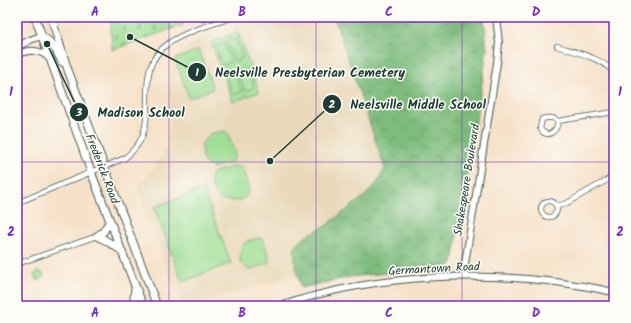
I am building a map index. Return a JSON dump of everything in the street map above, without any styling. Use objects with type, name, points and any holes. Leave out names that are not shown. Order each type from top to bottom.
[{"type":"main road","name":"Frederick Road","points":[[35,17],[91,172],[143,306]]},
{"type":"main road","name":"Frederick Road","points":[[51,17],[68,70],[158,306]]},
{"type":"main road","points":[[41,36],[52,44],[68,70]]},
{"type":"main road","points":[[110,221],[103,232],[97,236],[121,250]]},
{"type":"main road","points":[[135,284],[134,300],[136,306]]},
{"type":"street","points":[[17,202],[125,158],[133,151],[142,136],[146,119],[147,81],[149,72],[162,48],[176,38],[234,17]]},
{"type":"street","name":"Shakespeare Boulevard","points":[[463,276],[498,63],[499,43],[496,17]]},
{"type":"street","points":[[17,48],[30,40],[41,36]]},
{"type":"street","points":[[557,46],[599,61],[610,68],[614,73]]},
{"type":"street","points":[[17,54],[37,50],[41,51],[50,59]]},
{"type":"street","points":[[558,121],[614,112]]},
{"type":"street","points":[[557,206],[567,203],[614,176]]},
{"type":"street","points":[[17,264],[97,236]]},
{"type":"street","name":"Germantown Road","points":[[280,306],[327,293],[384,282],[463,276],[539,280],[614,292]]},
{"type":"shaded area","points":[[258,17],[334,17],[385,169],[378,182],[365,196],[327,225],[305,237],[295,262],[299,279],[292,276],[191,306],[181,306],[138,190],[139,184],[154,168],[164,153],[170,119],[169,76],[173,61],[183,50],[210,33]]},
{"type":"green space","points":[[110,17],[183,17],[183,25],[112,50]]},
{"type":"green space","points":[[194,17],[221,17],[203,23]]},
{"type":"green space","points":[[334,17],[484,17],[487,49],[484,71],[453,262],[450,266],[350,277],[301,288],[295,262],[294,248],[305,237],[327,225],[365,196],[378,182],[385,169]]},
{"type":"green space","points":[[589,17],[614,17],[614,27]]},
{"type":"green space","points":[[238,32],[259,92],[233,102],[211,42]]},
{"type":"green space","points":[[236,39],[243,58],[234,61],[227,42]]},
{"type":"green space","points":[[224,43],[231,62],[222,65],[216,46]]},
{"type":"green space","points":[[199,50],[213,89],[189,98],[175,59]]},
{"type":"green space","points":[[247,68],[254,87],[245,91],[238,71]]},
{"type":"green space","points":[[235,73],[242,92],[233,95],[226,76]]},
{"type":"green space","points":[[221,131],[227,132],[235,153],[233,161],[213,168],[207,165],[202,159],[202,143],[210,134]]},
{"type":"green space","points":[[234,166],[242,168],[249,190],[246,196],[239,201],[222,200],[216,195],[212,188],[212,173]]},
{"type":"green space","points":[[203,189],[231,263],[182,282],[154,207]]},
{"type":"green space","points":[[258,238],[263,239],[269,257],[268,263],[250,270],[240,262],[241,248],[247,241]]},
{"type":"green space","points":[[39,271],[44,276],[39,281],[34,276]]},
{"type":"place","name":"Neelsville Presbyterian Cemetery","points":[[130,37]]},
{"type":"place","name":"Madison School","points":[[47,44]]},
{"type":"place","name":"Neelsville Middle School","points":[[270,161]]}]
